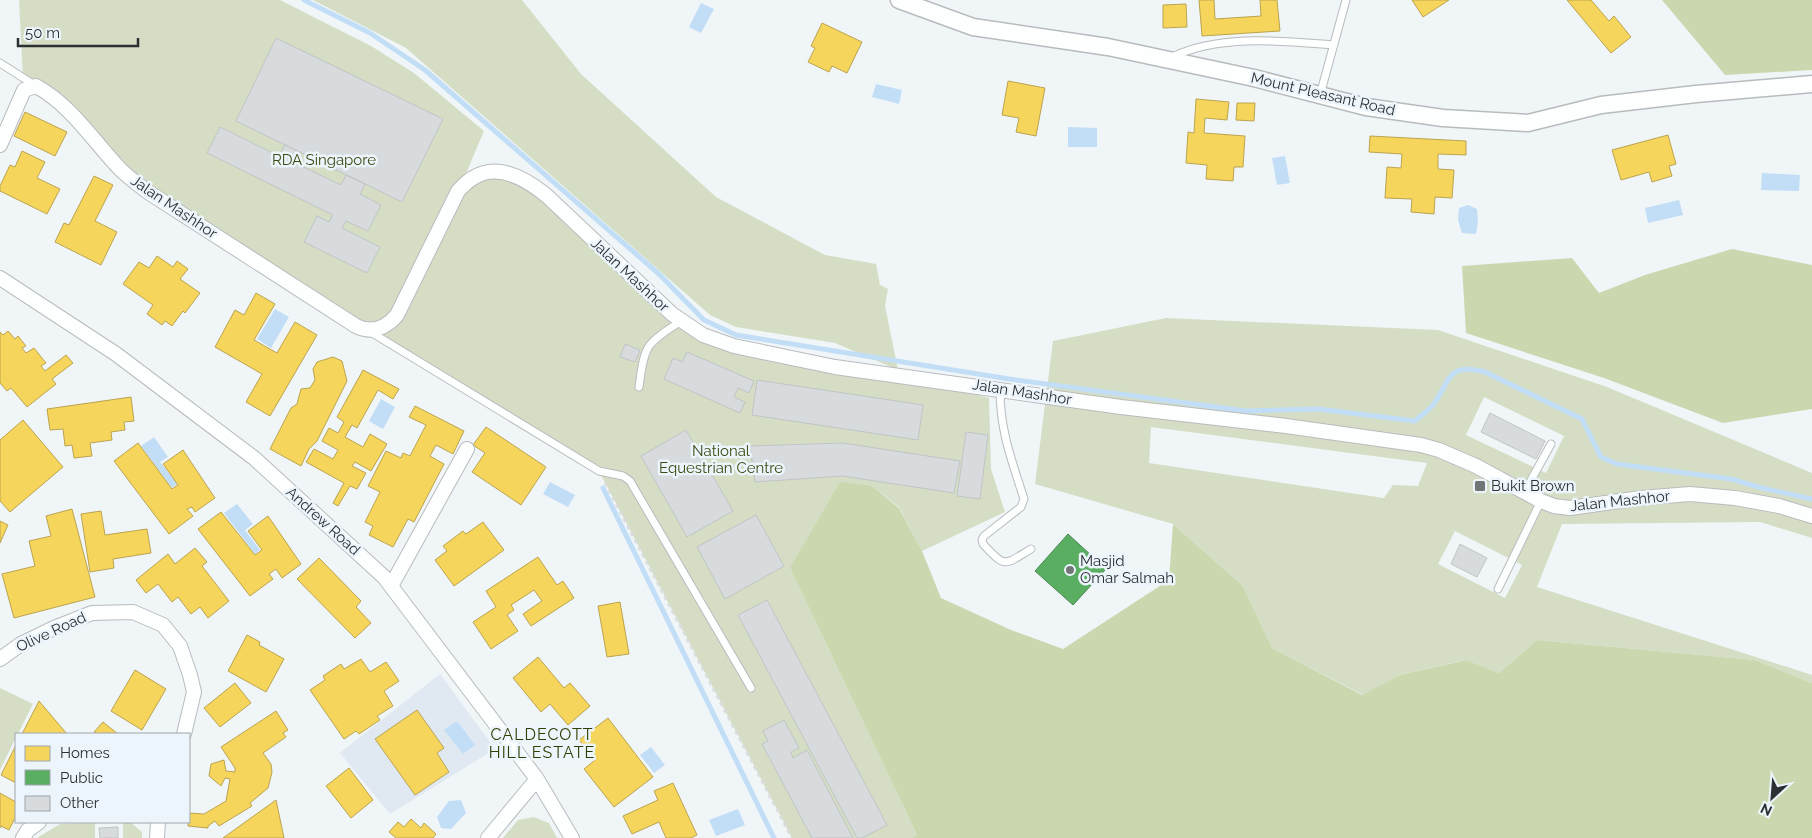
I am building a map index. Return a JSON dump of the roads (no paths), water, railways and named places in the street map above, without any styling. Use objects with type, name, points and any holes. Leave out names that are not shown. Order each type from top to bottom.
[{"type":"street","name":"Mount Pleasant Road","points":[[899,0],[973,27],[1108,47],[1254,78],[1366,107],[1443,118],[1528,123],[1601,105],[1696,94],[1812,84]]},
{"type":"street","points":[[0,145],[24,90],[36,86]]},
{"type":"street","name":"Jalan Mashhor","points":[[36,86],[53,96],[69,110],[122,170],[148,192],[356,326],[367,330],[379,329],[392,321],[397,315],[458,191],[473,177],[488,172],[502,172],[532,184],[546,195],[681,321],[703,335],[734,346],[835,367],[1121,407],[1295,427],[1421,445],[1439,450],[1476,466],[1554,506],[1570,508],[1641,498],[1690,494],[1779,506],[1812,516]]},
{"type":"street","name":"Andrew Road","points":[[0,278],[116,354],[254,458],[384,576],[537,779],[572,838]]},
{"type":"street","points":[[391,586],[467,449]]},
{"type":"street","name":"Olive Road","points":[[0,659],[21,644],[92,613],[133,612],[163,625],[180,646],[194,692],[184,733]]},
{"type":"street","points":[[488,838],[537,779]]},
{"type":"street","points":[[23,838],[28,830],[38,823]]},
{"type":"street","points":[[157,838],[158,823]]},
{"type":"lane","points":[[1319,95],[1346,0]]},
{"type":"lane","points":[[1167,60],[1214,44],[1274,40],[1334,45]]},
{"type":"lane","points":[[0,63],[36,86]]},
{"type":"lane","points":[[639,387],[646,351],[649,345],[681,321]]},
{"type":"lane","name":"Jalan Mashhor","points":[[367,330],[599,471],[623,476],[635,487],[751,688]]},
{"type":"lane","points":[[1000,390],[1000,413],[1004,436],[1024,499],[1021,507],[984,536],[982,540],[998,560],[1003,563],[1031,548]]},
{"type":"lane","points":[[1525,491],[1551,444]]},
{"type":"lane","points":[[1498,589],[1541,501]]},
{"type":"water","points":[[701,3],[714,9],[701,33],[689,27]]},
{"type":"water","points":[[876,84],[902,90],[899,104],[872,97]]},
{"type":"water","points":[[1068,127],[1097,128],[1097,147],[1068,147]]},
{"type":"water","points":[[1285,156],[1290,183],[1277,185],[1272,158]]},
{"type":"water","points":[[1762,173],[1800,175],[1799,191],[1761,190]]},
{"type":"water","points":[[1679,200],[1683,215],[1648,223],[1645,208]]},
{"type":"water","points":[[1468,205],[1477,209],[1478,222],[1476,234],[1462,233],[1458,220],[1459,208]]},
{"type":"water","points":[[275,309],[289,317],[271,348],[257,339]]},
{"type":"water","points":[[381,399],[395,407],[383,429],[369,421]]},
{"type":"water","points":[[154,437],[168,457],[160,462],[177,484],[172,488],[141,446]]},
{"type":"water","points":[[550,482],[575,495],[568,507],[543,494]]},
{"type":"water","points":[[237,504],[253,524],[245,530],[260,550],[255,554],[224,513]]},
{"type":"water","points":[[457,721],[475,745],[463,754],[444,730]]},
{"type":"water","points":[[651,747],[665,765],[654,773],[640,755]]},
{"type":"water","points":[[461,800],[466,813],[451,829],[441,828],[437,817],[449,801]]},
{"type":"water","points":[[738,809],[745,825],[716,836],[709,820]]},
{"type":"waterway","points":[[304,0],[370,33],[425,70],[659,274],[704,320],[736,335],[1009,379],[1246,411],[1318,409],[1415,421],[1433,405],[1451,375],[1463,369],[1473,370],[1485,372],[1582,419],[1601,457],[1617,464],[1731,479],[1812,499]]},
{"type":"waterway","points":[[603,488],[774,838]]},
{"type":"place","name":"Bukit Brown","points":[[1480,486]]},
{"type":"place","name":"Masjid Omar Salmah","points":[[1070,570]]},
{"type":"district","name":"CALDECOTT HILL ESTATE","points":[[542,743]]},
{"type":"park label","name":"RDA Singapore","points":[[324,160]]},
{"type":"park label","name":"National Equestrian Centre","points":[[721,460]]}]
